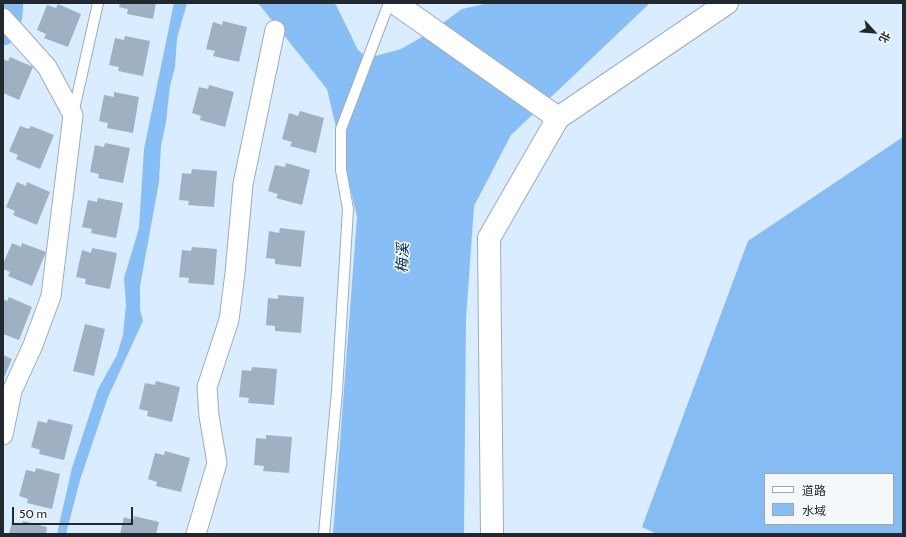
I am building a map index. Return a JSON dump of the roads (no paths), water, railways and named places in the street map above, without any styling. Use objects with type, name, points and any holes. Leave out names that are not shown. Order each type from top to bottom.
[{"type":"main road","points":[[492,534],[489,238],[558,118],[727,3]]},
{"type":"main road","points":[[395,4],[558,118]]},
{"type":"street","points":[[3,18],[47,67],[73,115],[51,296],[33,346],[12,391],[3,434]]},
{"type":"street","points":[[196,534],[217,463],[209,416],[207,387],[229,320],[243,184],[275,30]]},
{"type":"lane","points":[[73,115],[98,3]]},
{"type":"lane","points":[[324,534],[337,390],[348,209],[341,170],[341,129],[377,34],[395,4]]},
{"type":"water","points":[[3,3],[23,3],[23,7],[21,24],[15,39],[11,43],[3,46]]},
{"type":"water","points":[[174,3],[187,3],[177,38],[175,67],[170,86],[166,122],[161,146],[159,182],[140,286],[140,310],[143,321],[108,397],[80,480],[66,534],[57,534],[72,468],[98,389],[117,355],[123,335],[126,305],[124,278],[139,228],[144,149]]},
{"type":"water","name":"梅溪","points":[[258,3],[333,3],[336,5],[358,50],[368,58],[401,49],[429,33],[462,9],[489,3],[650,3],[511,135],[474,206],[466,319],[464,534],[333,534],[357,217],[327,89]]}]
